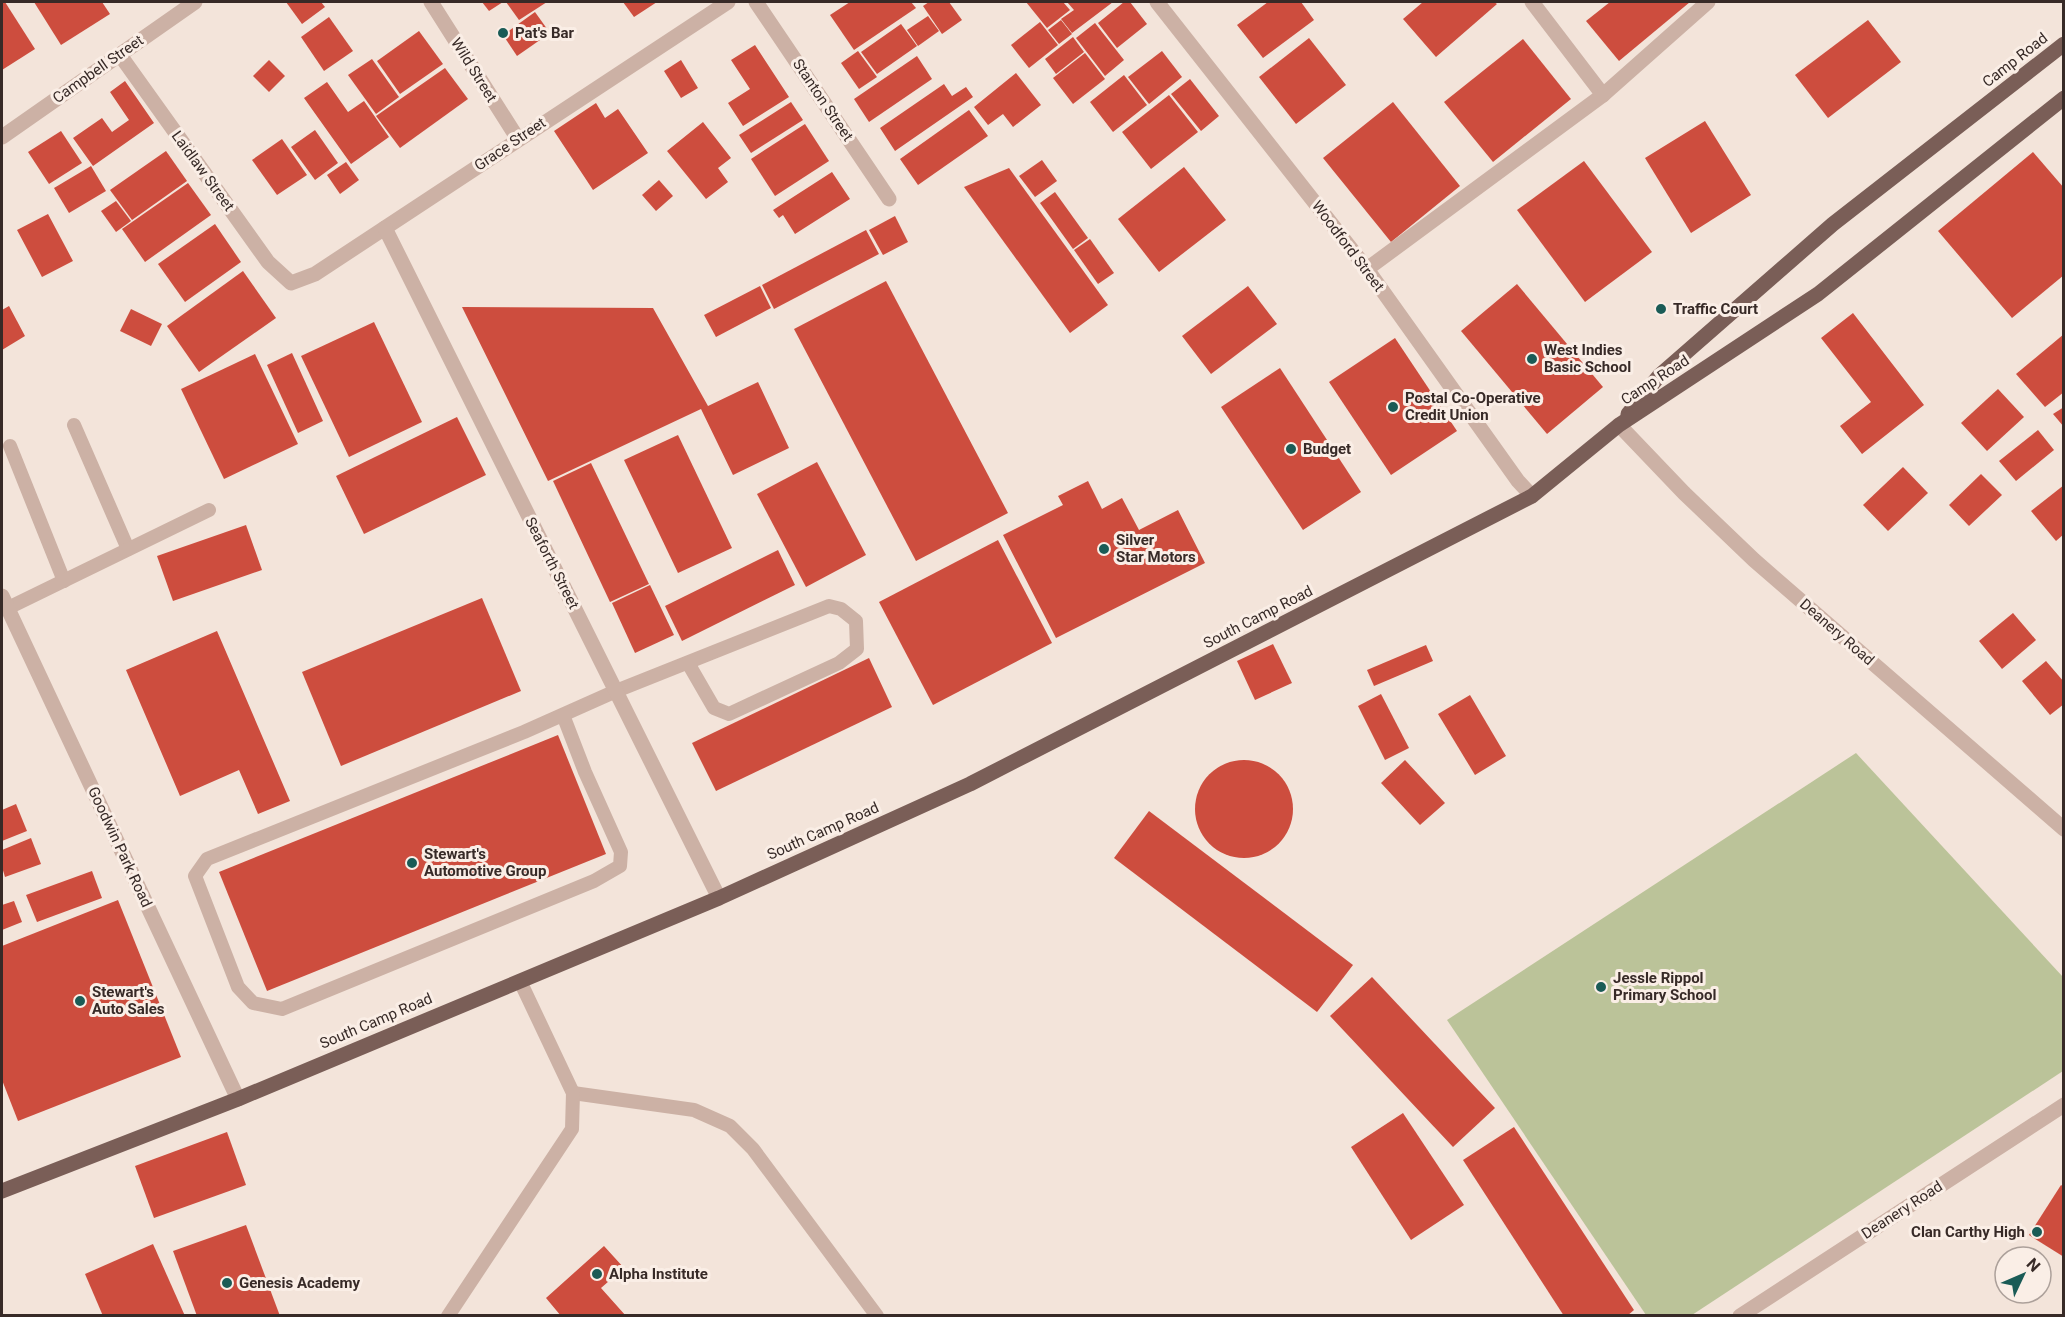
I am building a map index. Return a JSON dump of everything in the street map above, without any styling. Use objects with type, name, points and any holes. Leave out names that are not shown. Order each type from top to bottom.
[{"type":"main road","name":"Camp Road","points":[[1619,425],[1659,376],[1833,224],[2064,44]]},
{"type":"main road","name":"Camp Road","points":[[1619,425],[1818,294],[2064,98]]},
{"type":"main road","name":"South Camp Road","points":[[2,1191],[238,1099],[719,898],[970,784],[1532,496],[1619,425]]},
{"type":"street","name":"Campbell Street","points":[[2,137],[195,2]]},
{"type":"street","name":"Wild Street","points":[[431,2],[518,139]]},
{"type":"street","name":"Grace Street","points":[[291,283],[315,274],[728,2]]},
{"type":"street","name":"Stanton Street","points":[[756,2],[889,199]]},
{"type":"street","name":"Woodford Street","points":[[1157,2],[1367,269],[1518,481],[1532,496]]},
{"type":"street","points":[[1532,2],[1603,95]]},
{"type":"street","points":[[1367,269],[1603,95],[1708,2]]},
{"type":"street","name":"Laidlaw Street","points":[[120,55],[268,262],[291,283]]},
{"type":"street","name":"Seaforth Street","points":[[385,228],[719,898]]},
{"type":"street","name":"Deanery Road","points":[[1619,425],[1684,493],[1754,560],[2064,829]]},
{"type":"street","name":"Goodwin Park Road","points":[[5,602],[238,1099]]},
{"type":"street","name":"Deanery Road","points":[[1740,1316],[2064,1105]]},
{"type":"lane","points":[[74,425],[128,549]]},
{"type":"lane","points":[[10,446],[64,580]]},
{"type":"lane","points":[[5,602],[64,580],[209,510]]},
{"type":"lane","points":[[563,715],[585,772],[621,852],[620,866],[594,881],[282,1010],[253,1003],[238,987],[195,876],[207,860],[563,715],[616,691],[829,606],[841,609],[856,621],[857,649],[839,663],[729,714],[714,708],[688,663]]},
{"type":"lane","points":[[448,1316],[572,1129],[573,1094],[520,981]]},
{"type":"lane","points":[[573,1094],[694,1110],[730,1126],[753,1149],[877,1316]]},
{"type":"green space","points":[[1856,753],[2063,977],[2063,1071],[1692,1315],[1646,1315],[1447,1020]]},
{"type":"building","points":[[2,2],[5,2],[35,49],[2,70]]},
{"type":"building","points":[[34,2],[102,2],[110,14],[61,45]]},
{"type":"building","points":[[286,2],[321,2],[325,7],[302,24]]},
{"type":"building","points":[[482,2],[503,2],[489,11]]},
{"type":"building","points":[[506,2],[547,2],[519,20]]},
{"type":"building","points":[[623,2],[657,2],[634,17]]},
{"type":"building","points":[[850,2],[911,2],[916,8],[854,50],[830,15]]},
{"type":"building","points":[[929,2],[949,2],[962,20],[942,34],[923,6]]},
{"type":"building","points":[[1026,2],[1063,2],[1070,10],[1047,28]]},
{"type":"building","points":[[1067,2],[1113,2],[1072,33],[1061,19],[1074,10]]},
{"type":"building","points":[[1124,2],[1130,2],[1147,24],[1117,48],[1098,23]]},
{"type":"building","points":[[1268,2],[1301,2],[1314,20],[1263,58],[1237,25]]},
{"type":"building","points":[[1423,2],[1494,2],[1497,4],[1436,57],[1403,19]]},
{"type":"building","points":[[1610,2],[1690,2],[1619,61],[1586,21]]},
{"type":"building","points":[[535,12],[550,33],[517,56],[503,35]]},
{"type":"building","points":[[928,16],[939,31],[918,46],[907,30]]},
{"type":"building","points":[[329,17],[353,51],[324,71],[301,37]]},
{"type":"building","points":[[1061,20],[1072,34],[1059,44],[1048,30]]},
{"type":"building","points":[[1868,20],[1901,62],[1828,118],[1795,75]]},
{"type":"building","points":[[1040,22],[1058,45],[1029,68],[1011,45]]},
{"type":"building","points":[[1095,23],[1124,60],[1105,76],[1076,38]]},
{"type":"building","points":[[901,24],[917,46],[877,74],[861,52]]},
{"type":"building","points":[[419,31],[443,64],[400,94],[377,61]]},
{"type":"building","points":[[1073,37],[1084,52],[1056,74],[1045,59]]},
{"type":"building","points":[[1309,38],[1346,85],[1296,124],[1259,77]]},
{"type":"building","points":[[1523,39],[1571,99],[1493,162],[1444,102]]},
{"type":"building","points":[[755,45],[789,97],[743,126],[728,103],[750,89],[731,60]]},
{"type":"building","points":[[858,51],[877,77],[859,89],[841,63]]},
{"type":"building","points":[[1162,51],[1182,77],[1149,104],[1128,77]]},
{"type":"building","points":[[1085,53],[1105,79],[1073,104],[1053,78]]},
{"type":"building","points":[[917,56],[932,79],[869,122],[854,99]]},
{"type":"building","points":[[372,59],[399,97],[376,114],[348,75]]},
{"type":"building","points":[[269,60],[285,76],[269,92],[253,76]]},
{"type":"building","points":[[681,60],[698,88],[681,98],[664,71]]},
{"type":"building","points":[[445,68],[468,99],[400,148],[376,116]]},
{"type":"building","points":[[1016,73],[1041,105],[1013,127],[1003,114],[988,125],[974,107]]},
{"type":"building","points":[[1124,75],[1147,105],[1113,132],[1090,102]]},
{"type":"building","points":[[1190,79],[1219,116],[1201,131],[1171,94]]},
{"type":"building","points":[[125,81],[154,123],[93,166],[73,138],[102,118],[112,132],[129,120],[110,92]]},
{"type":"building","points":[[327,82],[348,112],[364,101],[389,137],[351,164],[304,98]]},
{"type":"building","points":[[944,84],[952,96],[966,87],[973,97],[895,151],[880,128]]},
{"type":"building","points":[[1169,95],[1198,132],[1151,169],[1122,132]]},
{"type":"building","points":[[791,102],[803,120],[751,153],[739,135]]},
{"type":"building","points":[[1393,102],[1460,186],[1391,242],[1323,158]]},
{"type":"building","points":[[596,103],[605,118],[618,109],[648,153],[593,190],[554,131]]},
{"type":"building","points":[[969,110],[988,136],[918,185],[900,159]]},
{"type":"building","points":[[1705,121],[1751,195],[1691,233],[1645,158]]},
{"type":"building","points":[[703,122],[731,158],[718,168],[728,182],[706,199],[667,151]]},
{"type":"building","points":[[805,124],[829,161],[775,196],[751,159]]},
{"type":"building","points":[[315,130],[338,163],[315,180],[291,147]]},
{"type":"building","points":[[61,131],[82,163],[49,184],[28,152]]},
{"type":"building","points":[[282,139],[307,175],[277,195],[252,160]]},
{"type":"building","points":[[166,151],[187,181],[132,220],[110,190]]},
{"type":"building","points":[[2033,152],[2064,188],[2064,275],[2012,318],[1938,231]]},
{"type":"building","points":[[1042,160],[1057,181],[1035,197],[1019,176]]},
{"type":"building","points":[[1584,161],[1652,252],[1585,302],[1517,210]]},
{"type":"building","points":[[346,162],[359,180],[340,194],[327,175]]},
{"type":"building","points":[[91,166],[106,191],[69,213],[54,188]]},
{"type":"building","points":[[1184,167],[1226,220],[1159,272],[1118,219]]},
{"type":"building","points":[[1009,168],[1108,305],[1070,333],[964,187]]},
{"type":"building","points":[[832,172],[850,199],[795,234],[783,215],[779,218],[773,210]]},
{"type":"building","points":[[659,180],[673,196],[656,211],[642,195]]},
{"type":"building","points":[[188,183],[211,215],[145,262],[122,229]]},
{"type":"building","points":[[1055,192],[1088,238],[1073,249],[1040,203]]},
{"type":"building","points":[[116,201],[131,221],[116,232],[101,211]]},
{"type":"building","points":[[48,214],[73,261],[42,277],[17,230]]},
{"type":"building","points":[[895,216],[908,242],[883,255],[869,230]]},
{"type":"building","points":[[215,224],[241,262],[185,302],[158,264]]},
{"type":"building","points":[[866,230],[879,254],[774,309],[762,285]]},
{"type":"building","points":[[1090,239],[1114,273],[1098,284],[1074,250]]},
{"type":"building","points":[[243,271],[276,318],[199,372],[167,326]]},
{"type":"building","points":[[886,281],[1008,513],[916,561],[794,329]]},
{"type":"building","name":"West Indies Basic School","points":[[1517,284],[1603,387],[1547,434],[1461,331]]},
{"type":"building","points":[[760,286],[771,308],[716,337],[704,315]]},
{"type":"building","points":[[1248,286],[1277,324],[1211,374],[1182,336]]},
{"type":"building","points":[[9,306],[25,336],[2,350],[2,310]]},
{"type":"building","points":[[462,307],[653,308],[708,406],[758,382],[789,448],[733,475],[701,409],[548,481]]},
{"type":"building","points":[[131,309],[162,324],[151,346],[120,331]]},
{"type":"building","points":[[1853,313],[1924,405],[1862,454],[1840,426],[1871,402],[1821,338]]},
{"type":"building","points":[[374,322],[422,422],[349,457],[301,356]]},
{"type":"building","points":[[2064,334],[2064,392],[2045,407],[2016,374]]},
{"type":"building","name":"Postal Co-Operative Credit Union","points":[[1395,338],[1457,431],[1391,475],[1329,382]]},
{"type":"building","points":[[292,353],[323,421],[298,433],[267,365]]},
{"type":"building","points":[[255,354],[298,444],[224,479],[181,389]]},
{"type":"building","name":"Budget","points":[[1280,368],[1361,492],[1303,530],[1221,407]]},
{"type":"building","points":[[1998,389],[2024,417],[1987,451],[1961,423]]},
{"type":"building","points":[[2064,407],[2064,427],[2053,414]]},
{"type":"building","points":[[457,417],[486,475],[364,534],[336,476]]},
{"type":"building","points":[[2038,430],[2054,450],[2016,481],[1999,461]]},
{"type":"building","points":[[678,435],[732,548],[678,573],[624,460]]},
{"type":"building","points":[[817,462],[866,555],[806,587],[757,494]]},
{"type":"building","points":[[591,463],[649,584],[610,602],[553,481]]},
{"type":"building","points":[[1903,467],[1928,493],[1888,531],[1863,505]]},
{"type":"building","points":[[1981,474],[2002,495],[1969,526],[1949,505]]},
{"type":"building","name":"Silver Star Motors","points":[[1088,481],[1102,509],[1122,498],[1139,530],[1178,510],[1205,563],[1056,638],[1003,535],[1063,505],[1058,496]]},
{"type":"building","points":[[2064,485],[2064,534],[2056,541],[2031,511]]},
{"type":"building","points":[[246,525],[262,570],[173,601],[157,556]]},
{"type":"building","points":[[998,540],[1052,643],[933,705],[879,602]]},
{"type":"building","points":[[778,550],[795,585],[682,641],[665,606]]},
{"type":"building","points":[[650,585],[674,635],[635,653],[612,603]]},
{"type":"building","points":[[482,598],[521,691],[341,766],[302,672]]},
{"type":"building","points":[[2013,613],[2036,640],[2002,669],[1979,641]]},
{"type":"building","points":[[217,631],[290,801],[258,814],[239,770],[180,796],[126,670]]},
{"type":"building","points":[[1273,644],[1292,683],[1255,700],[1237,661]]},
{"type":"building","points":[[1426,645],[1433,661],[1374,686],[1367,670]]},
{"type":"building","points":[[869,658],[892,707],[716,791],[692,743]]},
{"type":"building","points":[[2046,661],[2064,682],[2064,704],[2050,715],[2022,681]]},
{"type":"building","points":[[1381,694],[1409,748],[1385,760],[1358,706]]},
{"type":"building","points":[[1470,695],[1506,756],[1475,775],[1438,714]]},
{"type":"building","name":"Stewart's Automotive Group","points":[[558,735],[606,854],[267,991],[219,872]]},
{"type":"building","points":[[1244,760],[1263,764],[1279,774],[1289,790],[1293,809],[1289,828],[1279,844],[1263,854],[1244,858],[1225,854],[1209,844],[1199,828],[1195,809],[1199,790],[1209,774],[1225,764]]},
{"type":"building","points":[[1405,760],[1445,803],[1420,825],[1381,783]]},
{"type":"building","points":[[16,804],[27,831],[2,841],[2,810]]},
{"type":"building","points":[[1149,811],[1353,965],[1317,1012],[1114,858]]},
{"type":"building","points":[[31,838],[41,864],[5,877],[2,867],[2,850]]},
{"type":"building","points":[[92,871],[102,898],[37,922],[26,895]]},
{"type":"building","name":"Stewart's Auto Sales","points":[[118,900],[181,1057],[18,1121],[2,1080],[2,946]]},
{"type":"building","points":[[14,901],[22,922],[2,930],[2,905]]},
{"type":"building","points":[[1372,977],[1495,1108],[1453,1147],[1330,1016]]},
{"type":"building","points":[[1403,1113],[1464,1205],[1411,1240],[1351,1147]]},
{"type":"building","points":[[1514,1127],[1634,1310],[1627,1316],[1564,1316],[1463,1160]]},
{"type":"building","points":[[227,1132],[246,1185],[154,1218],[135,1166]]},
{"type":"building","points":[[2061,1185],[2064,1187],[2064,1257],[2053,1250],[2053,1245],[2045,1245],[2029,1235]]},
{"type":"building","name":"Genesis Academy","points":[[246,1225],[280,1316],[197,1316],[173,1251]]},
{"type":"building","points":[[153,1244],[185,1316],[103,1316],[85,1274]]},
{"type":"building","points":[[604,1246],[624,1268],[601,1288],[626,1316],[561,1316],[546,1298]]},
{"type":"place","name":"Pat's Bar","points":[[503,33]]},
{"type":"place","name":"Traffic Court","points":[[1661,309]]},
{"type":"place","name":"West Indies Basic School","points":[[1532,359]]},
{"type":"place","name":"Postal Co-Operative Credit Union","points":[[1393,407]]},
{"type":"place","name":"Budget","points":[[1291,449]]},
{"type":"place","name":"Silver Star Motors","points":[[1104,549]]},
{"type":"place","name":"Stewart's Automotive Group","points":[[412,863]]},
{"type":"place","name":"Jessle Rippol Primary School","points":[[1601,987]]},
{"type":"place","name":"Stewart's Auto Sales","points":[[80,1001]]},
{"type":"place","name":"Clan Carthy High","points":[[2037,1232]]},
{"type":"place","name":"Alpha Institute","points":[[597,1274]]},
{"type":"place","name":"Genesis Academy","points":[[227,1283]]}]
